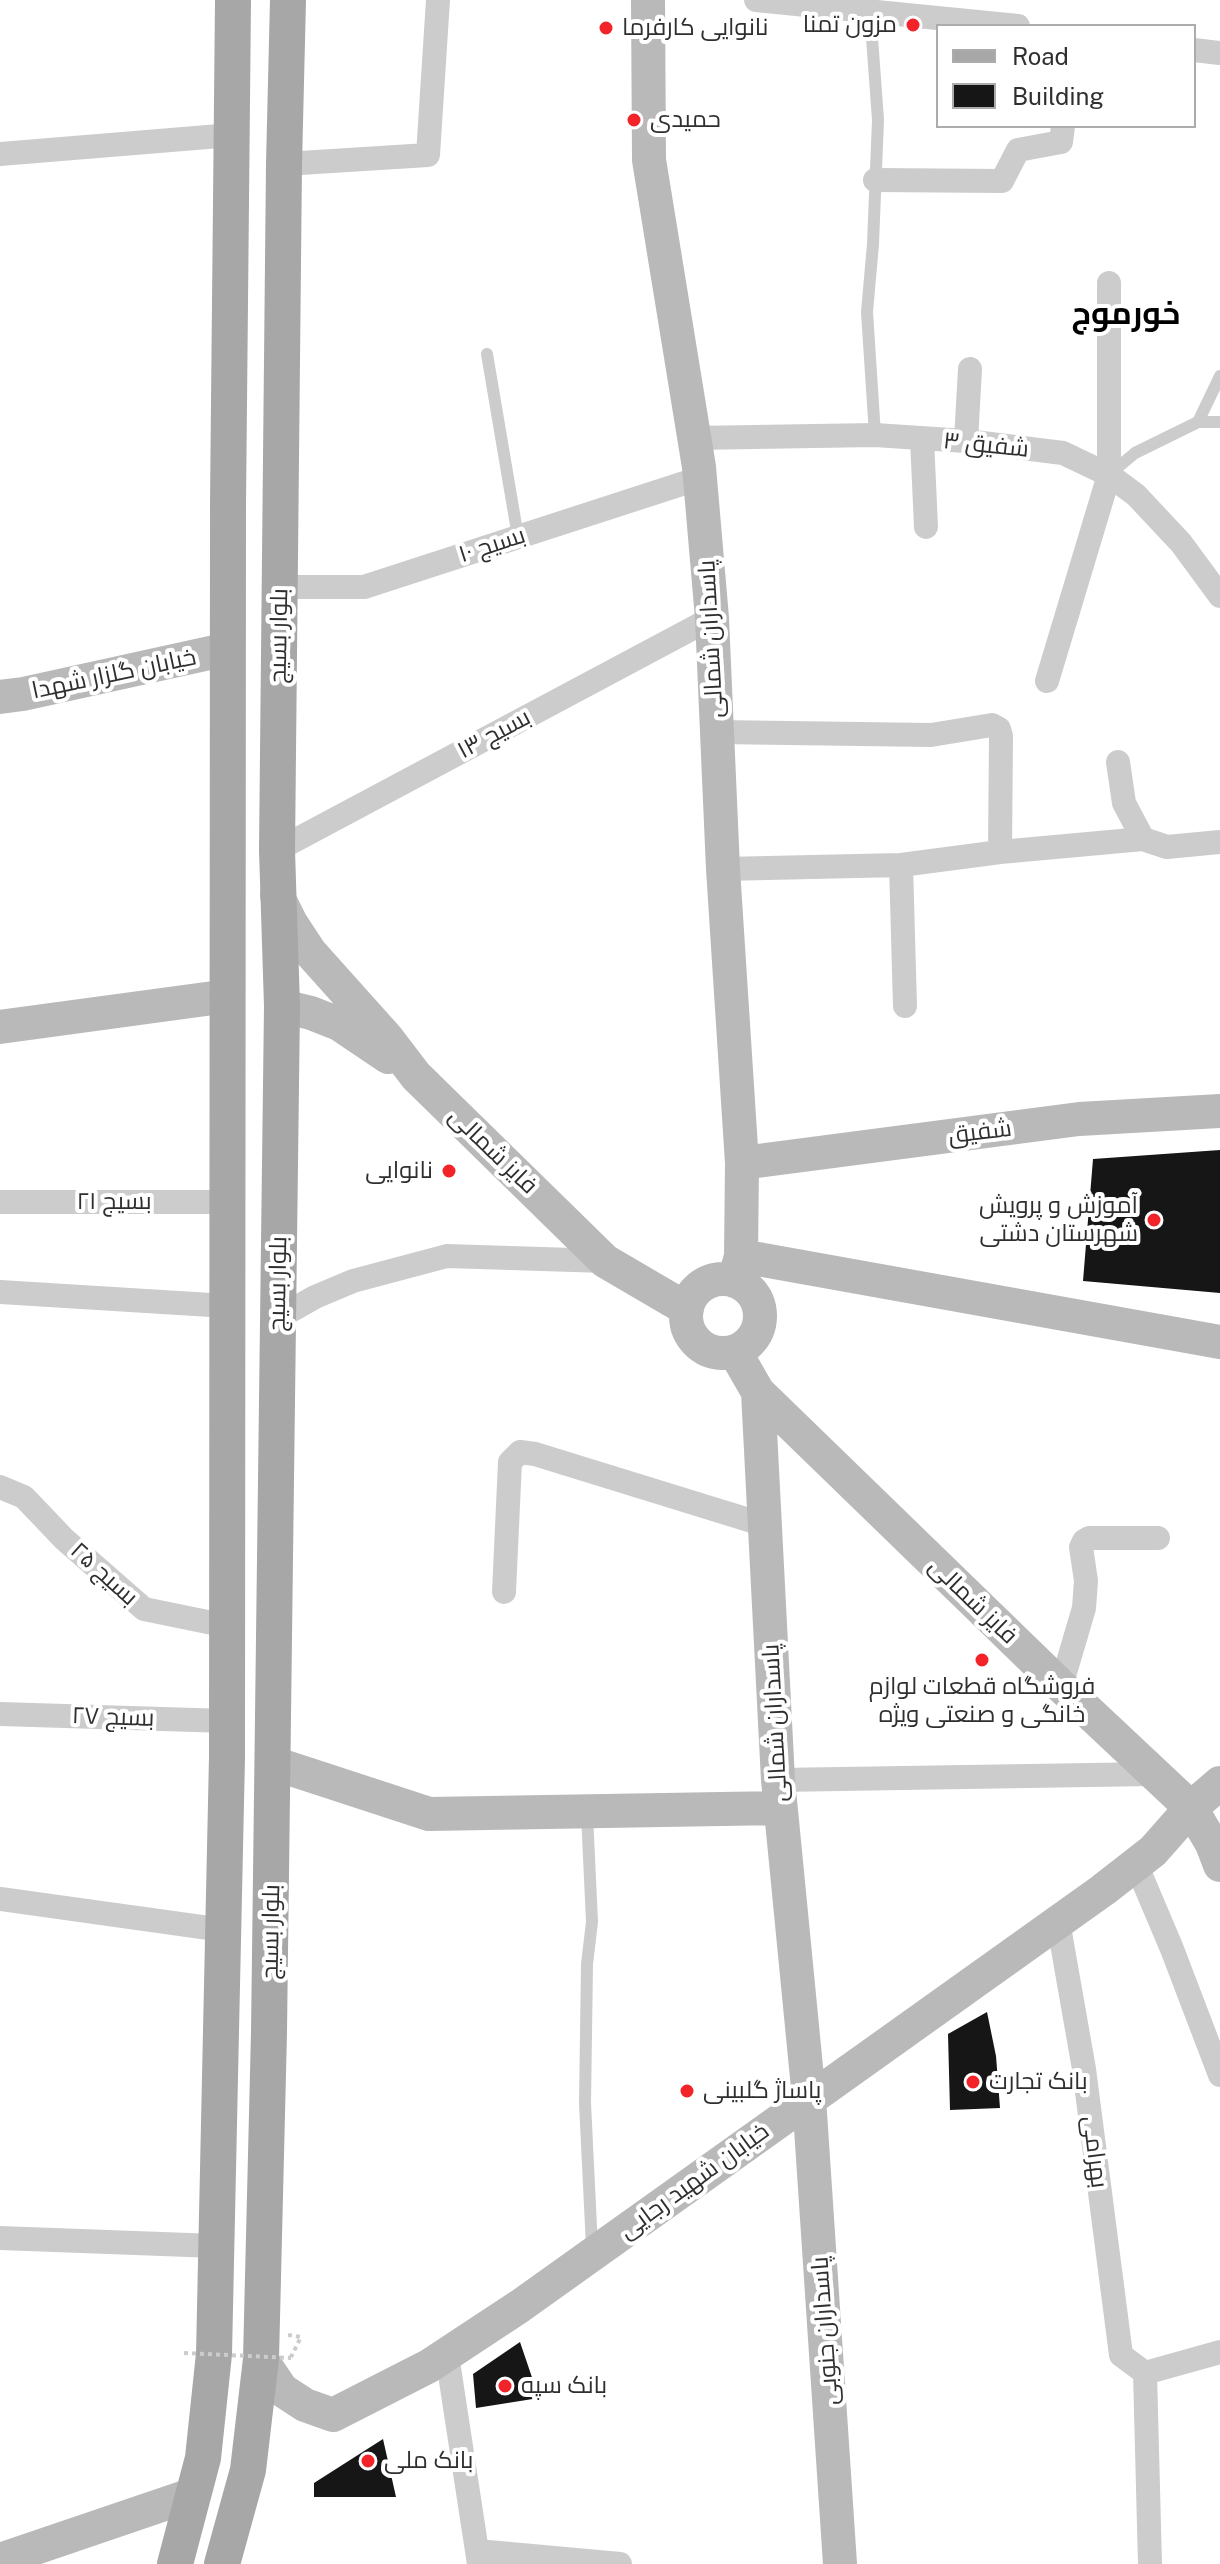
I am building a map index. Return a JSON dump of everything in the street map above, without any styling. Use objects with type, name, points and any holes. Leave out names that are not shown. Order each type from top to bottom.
[{"type":"main road","name":"بلوار بسیج","points":[[175,2564],[203,2458],[214,2354],[227,1721],[228,649],[233,0]]},
{"type":"main road","name":"بلوار بسیج","points":[[222,2564],[276,2358],[273,1763],[282,1006],[277,850],[288,0]]},
{"type":"main road","name":"پاسداران شمالی","points":[[648,0],[649,160],[700,478],[712,618],[723,869],[742,1163],[737,1268]]},
{"type":"main road","name":"خیابان گلزار شهدا","points":[[0,697],[228,649]]},
{"type":"main road","name":"فایز شمالی","points":[[277,894],[310,952],[387,1038],[416,1076],[605,1261],[687,1309]]},
{"type":"main road","points":[[0,1027],[228,996],[282,1006]]},
{"type":"main road","name":"فایز شمالی","points":[[282,1006],[339,1024],[416,1076]]},
{"type":"main road","name":"شفیق","points":[[742,1163],[1079,1119],[1220,1111]]},
{"type":"main road","points":[[737,1268],[757,1301],[760,1316],[757,1331],[748,1344],[735,1352],[720,1353],[705,1349],[693,1338],[687,1325],[687,1309],[693,1295],[704,1284],[719,1280],[737,1268],[1220,1342]]},
{"type":"main road","name":"پاسداران شمالی","points":[[735,1352],[758,1392],[779,1794],[809,2098]]},
{"type":"main road","name":"فایز شمالی","points":[[758,1392],[1191,1808],[1217,1854]]},
{"type":"main road","points":[[227,1408],[276,1410]]},
{"type":"main road","points":[[273,1763],[429,1814],[586,1811],[779,1794]]},
{"type":"main road","name":"خیابان شهید رجایی","points":[[276,2358],[282,2390],[305,2405],[333,2415],[429,2366],[592,2254],[1136,1864],[1153,1851],[1191,1808],[1220,1783]]},
{"type":"main road","name":"پاسداران جنوبی","points":[[809,2098],[840,2564]]},
{"type":"main road","points":[[0,2560],[194,2494]]},
{"type":"street","points":[[284,164],[428,155],[438,0]]},
{"type":"street","points":[[756,0],[996,24]]},
{"type":"street","points":[[1196,50],[1220,53]]},
{"type":"street","points":[[875,180],[1002,181],[1018,150],[1061,142],[1063,128]]},
{"type":"street","points":[[0,154],[232,135]]},
{"type":"street","points":[[1047,681],[1109,475],[1109,283]]},
{"type":"street","points":[[966,441],[970,369]]},
{"type":"street","name":"شفیق ۳","points":[[693,438],[875,435],[966,441],[1063,453],[1109,475],[1136,495],[1181,543],[1220,596]]},
{"type":"street","points":[[922,439],[926,527]]},
{"type":"street","name":"بسیج ۱۰","points":[[280,587],[364,587],[700,478]]},
{"type":"street","name":"بسیج ۱۳","points":[[277,850],[712,618]]},
{"type":"street","points":[[717,732],[931,735],[992,725],[999,729],[1001,736],[1000,852]]},
{"type":"street","points":[[1118,762],[1124,803],[1143,839]]},
{"type":"street","points":[[723,869],[901,865],[1143,839],[1167,847],[1220,842]]},
{"type":"street","points":[[901,865],[905,1006]]},
{"type":"street","name":"بسیج ۲۱","points":[[0,1202],[227,1202]]},
{"type":"street","points":[[278,1318],[315,1297],[353,1281],[447,1256],[605,1261]]},
{"type":"street","points":[[0,1292],[227,1306]]},
{"type":"street","points":[[504,1592],[510,1462],[520,1452],[765,1525]]},
{"type":"street","name":"بسیج ۲۵","points":[[0,1487],[24,1497],[64,1539],[144,1609],[227,1626]]},
{"type":"street","points":[[1061,1686],[1084,1608],[1086,1581],[1081,1547],[1084,1541],[1089,1538],[1158,1538]]},
{"type":"street","name":"بسیج ۲۷","points":[[0,1714],[227,1721]]},
{"type":"street","points":[[779,1794],[1153,1774]]},
{"type":"street","points":[[1136,1864],[1220,2075]]},
{"type":"street","points":[[0,1899],[223,1930]]},
{"type":"street","name":"بهرامی","points":[[1058,1921],[1084,2069],[1121,2355],[1145,2373]]},
{"type":"street","points":[[0,2238],[216,2246]]},
{"type":"street","points":[[1150,2564],[1145,2373],[1220,2352]]},
{"type":"street","points":[[447,2355],[478,2558],[620,2564]]},
{"type":"street","points":[[50,2564],[81,2533]]},
{"type":"lane","points":[[870,10],[878,120],[867,312],[875,435]]},
{"type":"lane","points":[[487,354],[518,537]]},
{"type":"lane","points":[[1198,422],[1220,376]]},
{"type":"lane","points":[[1109,475],[1135,453],[1198,422],[1220,422]]},
{"type":"lane","points":[[586,1811],[592,1922],[587,1964],[585,2103],[592,2254]]},
{"type":"path","points":[[184,2353],[276,2358],[301,2337]]},
{"type":"building","name":"آموزش و پرویش شهرستان دشتی","points":[[1220,1150],[1220,1293],[1083,1281],[1093,1159]]},
{"type":"building","name":"بانک تجارت","points":[[987,2012],[996,2056],[1000,2108],[950,2110],[948,2034]]},
{"type":"building","name":"بانک سپه","points":[[520,2342],[539,2398],[476,2408],[473,2374]]},
{"type":"building","name":"بانک ملی","points":[[383,2439],[396,2497],[314,2497],[314,2483]]},
{"type":"place","name":"مزون تمنا","points":[[913,25]]},
{"type":"place","name":"نانوایی کارفرما","points":[[606,28]]},
{"type":"place","name":"حمیدی","points":[[634,120]]},
{"type":"place","name":"نانوایی","points":[[449,1171]]},
{"type":"place","name":"آموزش و پرویش شهرستان دشتی","points":[[1154,1220]]},
{"type":"place","name":"فروشگاه قطعات لوازم خانگی و صنعتی ویژه","points":[[982,1660]]},
{"type":"place","name":"بانک تجارت","points":[[973,2082]]},
{"type":"place","name":"پاساژ گلبینی","points":[[687,2091]]},
{"type":"place","name":"بانک سپه","points":[[505,2386]]},
{"type":"place","name":"بانک ملی","points":[[368,2461]]},
{"type":"district","name":"خورموج","points":[[1126,314]]}]
